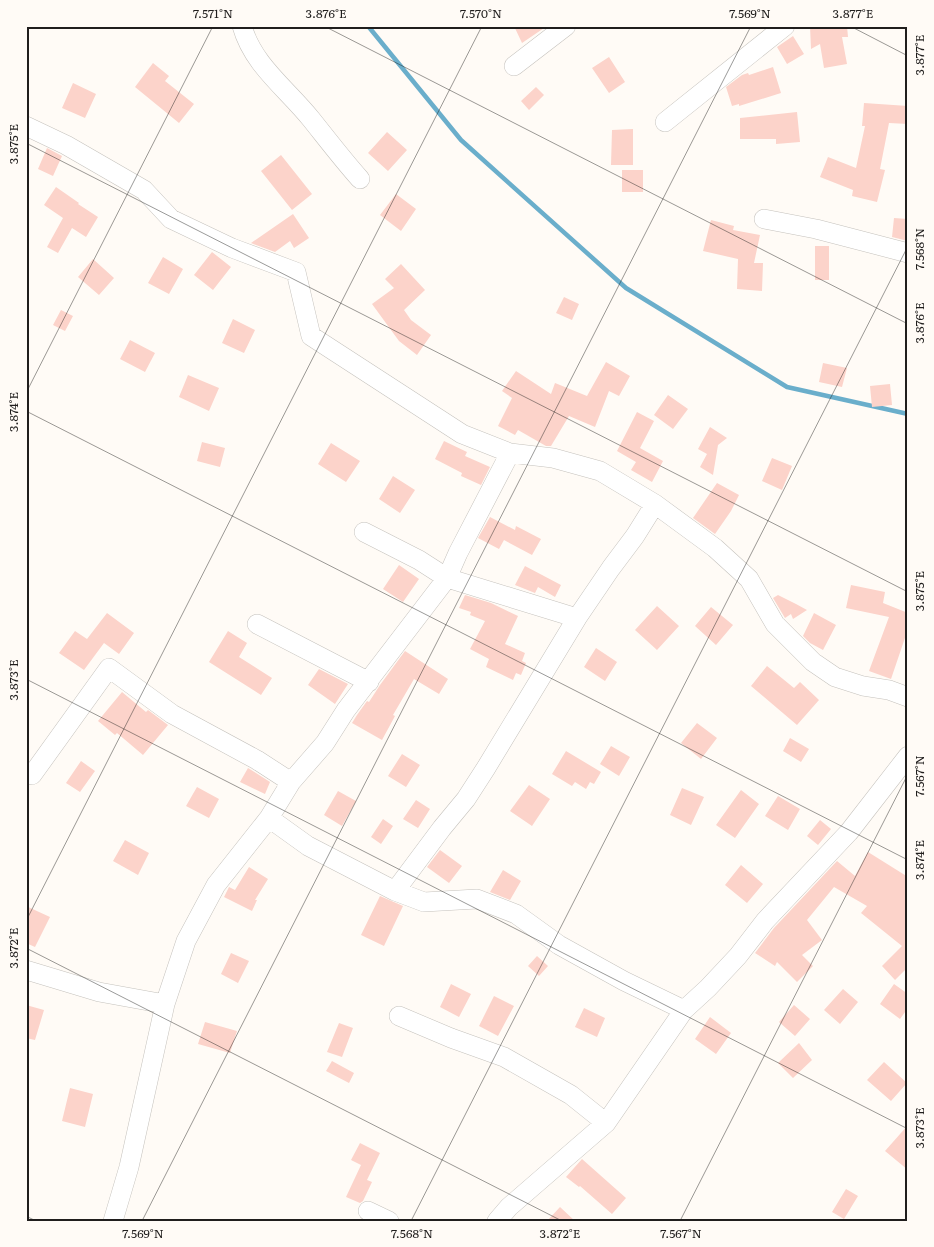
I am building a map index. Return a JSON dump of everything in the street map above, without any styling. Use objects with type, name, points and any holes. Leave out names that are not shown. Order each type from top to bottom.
[{"type":"street","points":[[242,26],[245,37],[257,60],[310,118],[332,148],[360,179]]},
{"type":"street","points":[[514,66],[566,26]]},
{"type":"street","points":[[665,122],[785,26]]},
{"type":"street","points":[[26,126],[66,145],[144,190],[171,218],[232,248],[296,272],[311,336],[462,434],[510,453],[553,458],[600,471],[654,504],[715,548],[749,579],[775,624],[812,662],[835,677],[863,686],[889,690],[908,697]]},
{"type":"street","points":[[764,219],[816,229],[908,252]]},
{"type":"street","points":[[113,1221],[129,1167],[165,1004],[186,941],[216,885],[269,818],[291,782],[325,743],[346,710],[447,578],[510,453]]},
{"type":"street","points":[[395,891],[471,792],[577,618],[635,536],[654,504]]},
{"type":"street","points":[[364,532],[419,560],[447,578],[577,618]]},
{"type":"street","points":[[257,624],[369,682]]},
{"type":"street","points":[[32,775],[109,668],[172,714],[257,760],[291,782]]},
{"type":"street","points":[[498,1221],[509,1207],[606,1124],[684,1010],[738,956],[765,921],[849,832],[908,756]]},
{"type":"street","points":[[269,818],[308,846],[395,891],[424,902],[478,899],[516,914],[559,945],[624,981],[684,1010]]},
{"type":"street","points":[[26,970],[99,992],[165,1004]]},
{"type":"street","points":[[399,1016],[451,1038],[504,1057],[571,1095],[606,1124]]},
{"type":"street","points":[[368,1211],[389,1221]]},
{"type":"building","points":[[514,26],[547,26],[522,43]]},
{"type":"building","points":[[810,26],[847,26],[848,37],[842,37],[847,64],[824,68],[820,44],[811,49]]},
{"type":"building","points":[[793,36],[804,54],[787,64],[777,47]]},
{"type":"building","points":[[609,57],[625,82],[609,93],[592,68]]},
{"type":"building","points":[[153,63],[169,76],[165,81],[194,104],[179,123],[135,87]]},
{"type":"building","points":[[773,67],[781,93],[739,106],[739,104],[732,106],[726,87],[742,75],[748,73],[749,75]]},
{"type":"building","points":[[73,83],[96,94],[85,118],[62,108]]},
{"type":"building","points":[[536,87],[544,95],[529,110],[521,101]]},
{"type":"building","points":[[864,103],[908,106],[908,124],[889,123],[880,169],[885,170],[877,202],[852,196],[853,190],[820,177],[828,157],[856,168],[865,126],[862,126]]},
{"type":"building","points":[[797,112],[800,142],[776,144],[776,139],[740,139],[740,118]]},
{"type":"building","points":[[633,129],[633,165],[611,165],[612,130]]},
{"type":"building","points":[[387,132],[407,150],[388,171],[368,153]]},
{"type":"building","points":[[47,148],[62,156],[53,176],[38,169]]},
{"type":"building","points":[[281,155],[312,194],[292,210],[261,171]]},
{"type":"building","points":[[622,170],[643,170],[643,192],[622,192]]},
{"type":"building","points":[[56,187],[98,217],[86,237],[72,228],[58,253],[47,247],[63,218],[44,205]]},
{"type":"building","points":[[396,194],[416,209],[401,231],[380,215]]},
{"type":"building","points":[[293,214],[309,238],[294,248],[290,241],[275,252],[251,243]]},
{"type":"building","points":[[894,218],[908,219],[908,241],[892,237]]},
{"type":"building","points":[[711,220],[734,226],[733,230],[760,235],[754,263],[763,263],[762,291],[737,289],[738,259],[703,251]]},
{"type":"building","points":[[815,246],[829,246],[829,280],[815,280]]},
{"type":"building","points":[[212,252],[231,267],[213,290],[194,275]]},
{"type":"building","points":[[163,257],[183,269],[169,294],[148,283]]},
{"type":"building","points":[[93,259],[114,278],[99,295],[78,277]]},
{"type":"building","points":[[401,264],[425,290],[404,310],[411,320],[431,335],[417,355],[399,341],[372,304],[394,288],[385,279]]},
{"type":"building","points":[[564,297],[579,304],[572,320],[556,313]]},
{"type":"building","points":[[61,310],[73,316],[65,331],[53,325]]},
{"type":"building","points":[[233,319],[255,330],[244,353],[222,343]]},
{"type":"building","points":[[130,340],[155,353],[145,372],[120,359]]},
{"type":"building","points":[[606,362],[630,376],[619,396],[609,391],[595,427],[569,416],[551,446],[546,446],[518,430],[515,435],[498,426],[512,398],[502,391],[516,371],[551,394],[555,383],[587,396]]},
{"type":"building","points":[[823,363],[847,368],[842,387],[819,382]]},
{"type":"building","points":[[188,375],[219,388],[209,411],[179,397]]},
{"type":"building","points":[[890,384],[892,405],[872,407],[870,386]]},
{"type":"building","points":[[668,395],[688,409],[673,429],[654,415]]},
{"type":"building","points":[[637,412],[654,421],[640,448],[663,461],[652,482],[631,470],[636,462],[617,451]]},
{"type":"building","points":[[710,427],[727,438],[718,445],[713,475],[700,467],[707,454],[698,449]]},
{"type":"building","points":[[444,441],[467,452],[465,456],[490,467],[481,485],[461,476],[462,473],[435,459]]},
{"type":"building","points":[[202,442],[225,448],[220,467],[197,461]]},
{"type":"building","points":[[331,443],[360,461],[346,482],[318,464]]},
{"type":"building","points":[[772,458],[792,466],[782,490],[762,481]]},
{"type":"building","points":[[393,476],[415,490],[400,513],[379,499]]},
{"type":"building","points":[[717,483],[739,495],[731,511],[715,534],[693,518]]},
{"type":"building","points":[[490,517],[515,530],[516,526],[541,539],[532,555],[504,540],[499,549],[478,538]]},
{"type":"building","points":[[399,565],[419,579],[403,602],[383,589]]},
{"type":"building","points":[[525,566],[561,585],[555,597],[538,587],[535,593],[515,585]]},
{"type":"building","points":[[851,585],[885,592],[883,603],[908,613],[908,629],[891,679],[869,671],[889,617],[846,608]]},
{"type":"building","points":[[465,595],[491,603],[518,616],[505,644],[525,653],[522,661],[526,663],[521,675],[516,673],[513,680],[486,667],[489,659],[470,649],[485,621],[470,615],[471,612],[459,608]]},
{"type":"building","points":[[778,595],[807,610],[793,619],[791,614],[785,618],[773,598]]},
{"type":"building","points":[[657,606],[679,626],[657,650],[635,630]]},
{"type":"building","points":[[711,607],[733,625],[716,645],[695,626]]},
{"type":"building","points":[[107,613],[134,633],[119,654],[104,643],[84,670],[59,653],[75,631],[87,639]]},
{"type":"building","points":[[814,613],[836,625],[823,650],[810,643],[803,636]]},
{"type":"building","points":[[228,631],[247,643],[239,657],[272,678],[261,695],[209,662]]},
{"type":"building","points":[[596,648],[617,662],[605,681],[584,667]]},
{"type":"building","points":[[405,651],[448,679],[439,694],[414,679],[393,715],[395,716],[382,740],[352,723]]},
{"type":"building","points":[[767,666],[794,688],[800,682],[819,700],[797,725],[751,686]]},
{"type":"building","points":[[319,669],[348,684],[335,704],[308,685]]},
{"type":"building","points":[[122,692],[146,712],[148,710],[168,725],[143,755],[117,733],[115,735],[98,721]]},
{"type":"building","points":[[697,723],[717,738],[701,759],[681,743]]},
{"type":"building","points":[[790,738],[809,749],[801,762],[783,751]]},
{"type":"building","points":[[611,746],[630,757],[619,776],[600,764]]},
{"type":"building","points":[[566,751],[601,772],[594,784],[590,782],[586,789],[575,782],[572,786],[552,774]]},
{"type":"building","points":[[402,754],[420,765],[406,787],[388,776]]},
{"type":"building","points":[[81,761],[95,771],[80,792],[66,783]]},
{"type":"building","points":[[248,768],[270,782],[265,794],[240,782]]},
{"type":"building","points":[[529,785],[550,799],[532,826],[510,811]]},
{"type":"building","points":[[197,787],[219,799],[209,818],[186,806]]},
{"type":"building","points":[[682,788],[704,797],[691,825],[670,815]]},
{"type":"building","points":[[741,790],[759,804],[735,838],[716,825]]},
{"type":"building","points":[[338,791],[356,801],[342,826],[324,815]]},
{"type":"building","points":[[778,796],[800,809],[788,830],[765,816]]},
{"type":"building","points":[[416,800],[430,809],[418,828],[403,819]]},
{"type":"building","points":[[383,819],[393,826],[381,844],[371,837]]},
{"type":"building","points":[[820,820],[831,829],[818,845],[807,836]]},
{"type":"building","points":[[125,840],[149,853],[138,875],[113,861]]},
{"type":"building","points":[[440,850],[462,866],[449,883],[427,867]]},
{"type":"building","points":[[868,852],[908,877],[908,967],[895,980],[882,966],[902,946],[861,913],[867,906],[834,887],[807,920],[822,940],[802,955],[813,966],[797,982],[777,962],[775,966],[755,953],[774,928],[837,861],[855,876]]},
{"type":"building","points":[[741,865],[763,884],[747,903],[725,885]]},
{"type":"building","points":[[249,867],[268,879],[255,900],[257,900],[252,911],[224,897],[229,887],[235,890]]},
{"type":"building","points":[[503,870],[521,881],[510,900],[490,892]]},
{"type":"building","points":[[380,896],[403,906],[384,946],[361,935]]},
{"type":"building","points":[[26,906],[50,917],[35,947],[26,943]]},
{"type":"building","points":[[231,953],[249,961],[238,983],[221,974]]},
{"type":"building","points":[[537,956],[548,966],[539,976],[528,966]]},
{"type":"building","points":[[451,984],[471,994],[459,1017],[440,1007]]},
{"type":"building","points":[[894,984],[908,994],[908,1008],[900,1019],[880,1004]]},
{"type":"building","points":[[843,989],[858,1002],[840,1024],[824,1010]]},
{"type":"building","points":[[494,996],[514,1006],[498,1036],[479,1026]]},
{"type":"building","points":[[26,1005],[44,1010],[35,1040],[26,1038]]},
{"type":"building","points":[[794,1005],[810,1019],[795,1036],[779,1022]]},
{"type":"building","points":[[584,1008],[605,1018],[597,1037],[575,1027]]},
{"type":"building","points":[[710,1017],[731,1033],[716,1054],[695,1039]]},
{"type":"building","points":[[205,1022],[237,1031],[230,1053],[198,1044]]},
{"type":"building","points":[[339,1023],[353,1028],[342,1057],[327,1052]]},
{"type":"building","points":[[799,1043],[812,1060],[793,1078],[778,1063]]},
{"type":"building","points":[[332,1061],[354,1073],[349,1083],[326,1071]]},
{"type":"building","points":[[884,1062],[907,1083],[891,1101],[867,1080]]},
{"type":"building","points":[[70,1088],[93,1094],[85,1127],[62,1121]]},
{"type":"building","points":[[908,1125],[908,1170],[885,1151]]},
{"type":"building","points":[[360,1143],[380,1153],[367,1180],[372,1182],[363,1201],[360,1203],[346,1197],[361,1165],[351,1160]]},
{"type":"building","points":[[582,1159],[626,1198],[612,1214],[580,1186],[566,1177]]},
{"type":"building","points":[[846,1189],[858,1196],[844,1219],[832,1212]]},
{"type":"building","points":[[560,1207],[575,1221],[547,1221]]},
{"type":"waterway","points":[[368,26],[461,140],[626,288],[787,387],[908,414]]}]
